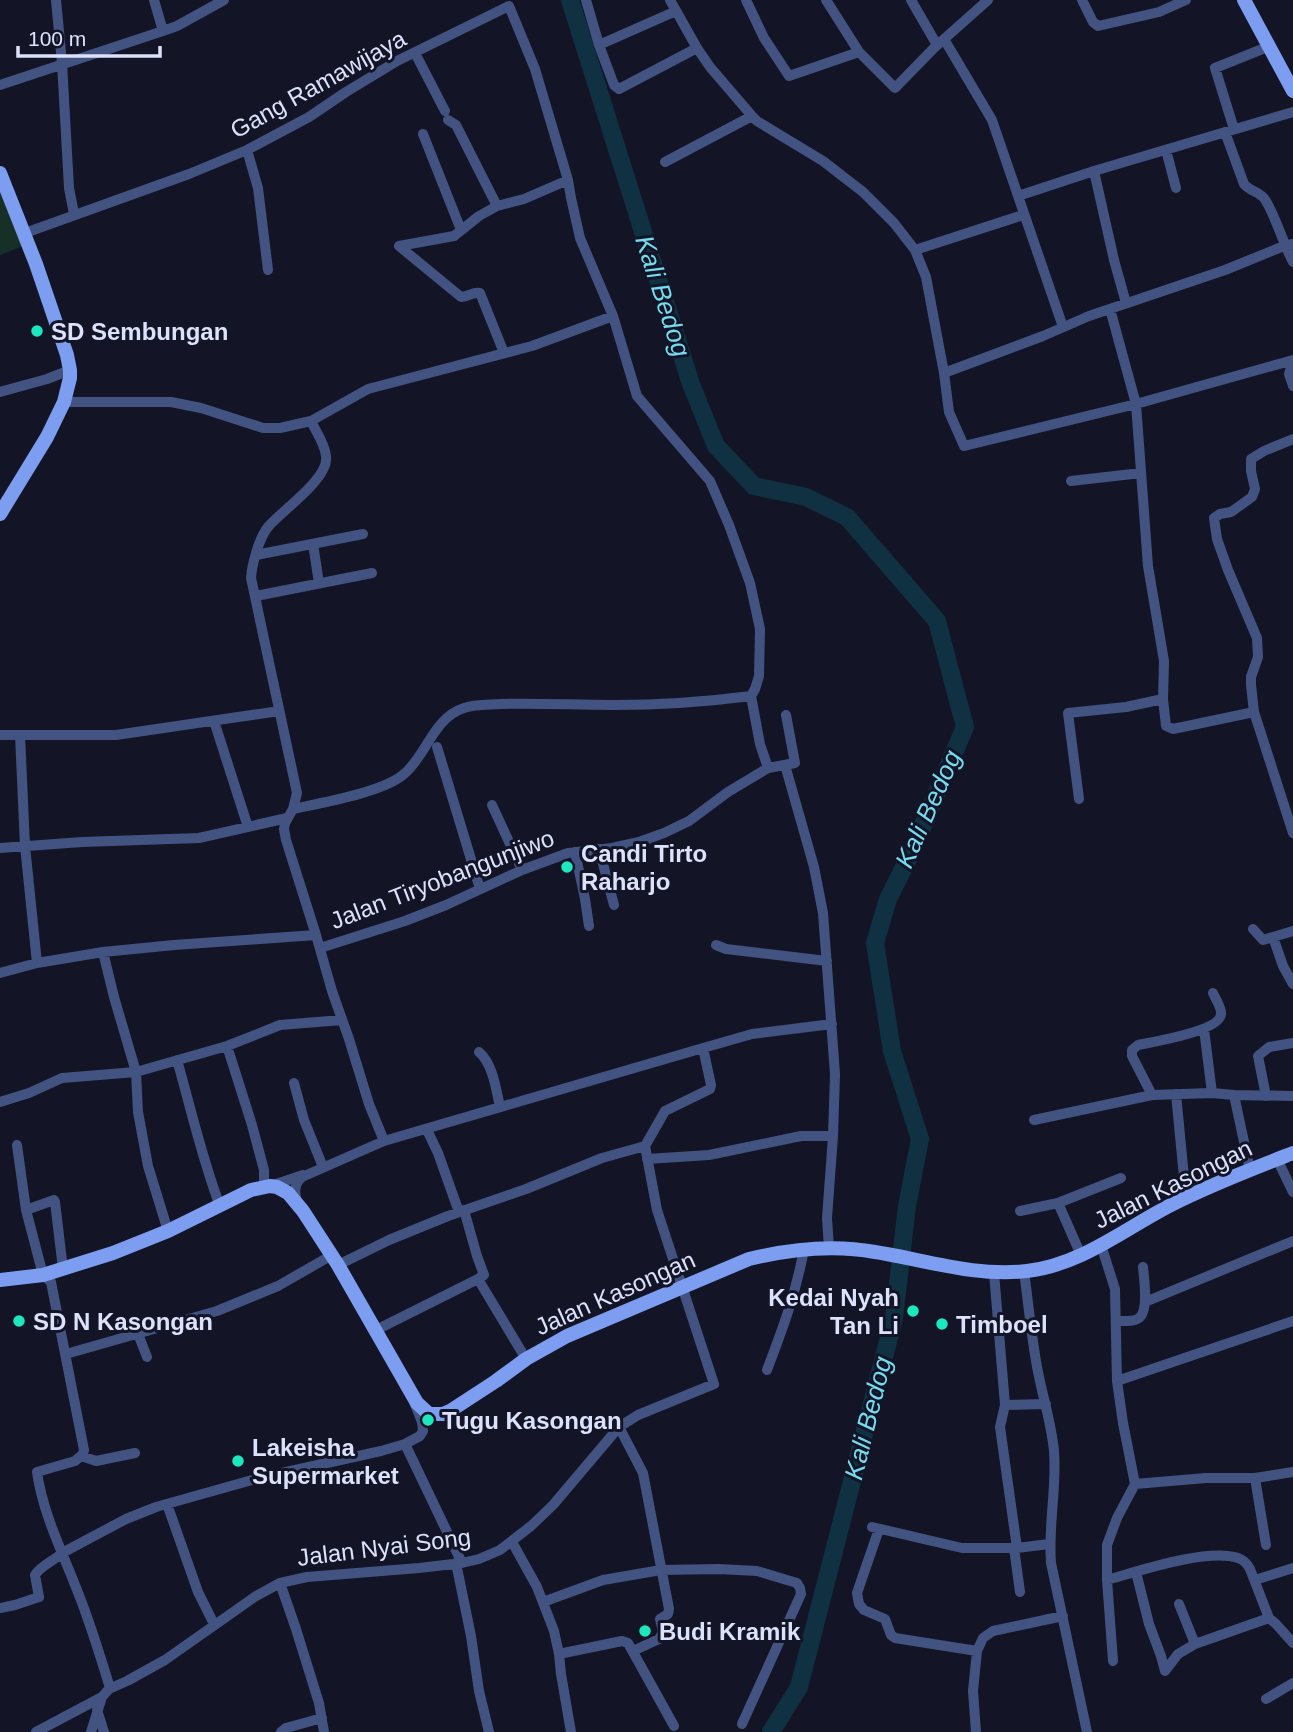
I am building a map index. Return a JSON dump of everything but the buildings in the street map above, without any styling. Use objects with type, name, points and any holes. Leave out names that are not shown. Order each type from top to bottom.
[{"type":"main road","points":[[1244,0],[1293,91]]},
{"type":"main road","points":[[0,173],[25,233],[70,370],[64,402],[47,437],[0,514]]},
{"type":"main road","name":"Jalan Kasongan","points":[[450,1411],[526,1359],[586,1327],[749,1259],[778,1252],[829,1248],[874,1251],[933,1264],[994,1273],[1044,1269],[1101,1245],[1186,1198],[1293,1153]]},
{"type":"main road","points":[[0,1280],[43,1275],[113,1253],[168,1231],[251,1190],[267,1186],[283,1189],[298,1203],[335,1260],[418,1404],[429,1414],[450,1411]]},
{"type":"street","points":[[56,0],[69,188],[74,214]]},
{"type":"street","points":[[154,0],[163,31]]},
{"type":"street","points":[[0,85],[177,26],[224,0]]},
{"type":"street","points":[[670,0],[697,48],[752,116],[823,161],[863,192],[894,223],[915,250],[926,277],[949,412],[964,446],[1136,404],[1293,360]]},
{"type":"street","points":[[746,0],[764,38],[789,76],[859,52]]},
{"type":"street","points":[[826,0],[859,52],[895,88],[988,0]]},
{"type":"street","points":[[911,0],[992,120],[1063,327]]},
{"type":"street","points":[[1082,0],[1093,22],[1098,26],[1159,12],[1186,0]]},
{"type":"street","points":[[588,1],[599,45],[614,85],[619,89],[697,48]]},
{"type":"street","name":"Gang Ramawijaya","points":[[25,233],[189,174],[247,150],[309,117],[356,85],[415,52],[509,6],[535,69],[568,180]]},
{"type":"street","points":[[599,45],[676,11]]},
{"type":"street","points":[[1270,47],[1215,68],[1244,184],[1265,200],[1289,245],[1293,262]]},
{"type":"street","points":[[415,52],[446,116],[456,125],[497,206]]},
{"type":"street","points":[[1018,196],[1293,112]]},
{"type":"street","points":[[665,162],[752,116]]},
{"type":"street","points":[[423,134],[461,230]]},
{"type":"street","points":[[247,150],[258,188],[268,270]]},
{"type":"street","points":[[1166,150],[1176,188]]},
{"type":"street","points":[[1094,171],[1126,303]]},
{"type":"street","points":[[504,353],[480,293],[461,298],[399,246],[454,236],[497,206],[524,200],[568,180],[580,238],[613,316],[637,396],[709,481],[729,525],[750,583],[760,629],[759,676],[751,696],[760,744],[768,768],[795,763],[786,715]]},
{"type":"street","points":[[915,250],[1023,215]]},
{"type":"street","points":[[944,373],[1126,303],[1226,270],[1289,245]]},
{"type":"street","points":[[1110,309],[1136,404],[1148,566],[1164,661],[1165,723],[1169,729],[1254,712]]},
{"type":"street","points":[[64,402],[171,402],[201,408],[263,428],[279,428],[311,421],[368,389],[541,343],[613,316]]},
{"type":"street","points":[[1293,360],[1289,369],[1293,386]]},
{"type":"street","points":[[0,392],[70,370]]},
{"type":"street","points":[[311,421],[327,457],[325,466],[304,494],[263,534],[251,564],[251,578],[297,793],[284,829],[286,840],[332,991],[384,1142]]},
{"type":"street","points":[[1293,439],[1251,459],[1255,489],[1252,497],[1231,512],[1214,518],[1217,539],[1258,644],[1258,657],[1251,677],[1254,712],[1293,832]]},
{"type":"street","points":[[1071,481],[1141,473]]},
{"type":"street","points":[[256,555],[363,534]]},
{"type":"street","points":[[313,544],[319,583]]},
{"type":"street","points":[[256,596],[372,572]]},
{"type":"street","points":[[0,848],[199,838],[248,827],[386,784],[405,774],[447,717],[472,705],[614,705],[715,701],[751,696]]},
{"type":"street","points":[[1079,799],[1068,713],[1126,707],[1163,699]]},
{"type":"street","points":[[0,735],[116,735],[279,711]]},
{"type":"street","points":[[214,721],[248,827]]},
{"type":"street","points":[[20,735],[25,846],[37,963]]},
{"type":"street","points":[[437,747],[480,889]]},
{"type":"street","points":[[785,765],[814,867],[823,913],[835,1074],[827,1218],[829,1248]]},
{"type":"street","name":"Jalan Tiryobangunjiwo","points":[[320,948],[405,921],[568,853],[639,842],[664,833],[689,821],[728,792],[768,768]]},
{"type":"street","points":[[492,805],[522,870]]},
{"type":"street","points":[[599,849],[614,905]]},
{"type":"street","points":[[575,852],[589,926]]},
{"type":"street","points":[[1253,929],[1263,940],[1293,931]]},
{"type":"street","points":[[0,973],[37,963],[103,952],[316,935]]},
{"type":"street","points":[[1273,937],[1283,966],[1293,984]]},
{"type":"street","points":[[716,945],[726,949],[827,961]]},
{"type":"street","points":[[103,952],[136,1072],[139,1118],[148,1166],[168,1231]]},
{"type":"street","points":[[1152,1095],[1132,1056],[1133,1048],[1204,1029],[1216,1023],[1221,1011],[1213,993]]},
{"type":"street","points":[[0,1102],[62,1078],[136,1072],[226,1046],[274,1027],[342,1020]]},
{"type":"street","points":[[226,1046],[252,1125],[267,1186],[309,1173],[384,1142],[703,1048],[752,1034],[832,1024]]},
{"type":"street","points":[[1204,1029],[1212,1093]]},
{"type":"street","points":[[1266,1096],[1258,1056],[1269,1047],[1292,1045]]},
{"type":"street","points":[[683,1288],[657,1210],[645,1146],[665,1111],[710,1089],[712,1084],[703,1048]]},
{"type":"street","points":[[478,1052],[485,1057],[500,1107]]},
{"type":"street","points":[[177,1060],[208,1175],[220,1206]]},
{"type":"street","points":[[295,1083],[304,1120],[323,1167]]},
{"type":"street","points":[[1034,1119],[1152,1095],[1212,1093],[1293,1096]]},
{"type":"street","points":[[1176,1094],[1186,1198]]},
{"type":"street","points":[[1234,1095],[1250,1170]]},
{"type":"street","points":[[376,1330],[484,1275],[462,1211],[427,1130]]},
{"type":"street","points":[[647,1159],[709,1155],[801,1136],[833,1136]]},
{"type":"street","points":[[17,1145],[26,1210],[43,1275],[51,1282],[84,1450],[81,1457],[75,1461],[37,1472],[45,1509],[89,1620],[110,1688],[102,1697],[36,1732]]},
{"type":"street","points":[[66,1354],[217,1311],[335,1260],[462,1211],[602,1158],[645,1146]]},
{"type":"street","points":[[1277,1159],[1293,1192]]},
{"type":"street","points":[[298,1203],[295,1192],[297,1182],[309,1173]]},
{"type":"street","points":[[1020,1211],[1058,1203],[1121,1178]]},
{"type":"street","points":[[26,1210],[54,1200],[63,1269]]},
{"type":"street","points":[[1058,1203],[1081,1255]]},
{"type":"street","points":[[1145,1302],[1293,1241]]},
{"type":"street","points":[[1101,1245],[1115,1289],[1117,1381],[1135,1484],[1111,1531],[1107,1545],[1113,1661]]},
{"type":"street","points":[[767,1370],[792,1303],[804,1249]]},
{"type":"street","points":[[1116,1321],[1139,1319],[1142,1316],[1145,1302],[1143,1266]]},
{"type":"street","points":[[1024,1271],[1037,1363],[1051,1426],[1056,1476],[1049,1544],[1051,1563],[1087,1732]]},
{"type":"street","points":[[994,1273],[1004,1405],[1000,1427],[1020,1591]]},
{"type":"street","points":[[478,1279],[526,1359]]},
{"type":"street","name":"Jalan Nyai Song","points":[[110,1688],[165,1660],[214,1624],[280,1583],[307,1577],[459,1563],[492,1554],[512,1542],[554,1504],[619,1427],[638,1415],[713,1384],[683,1288]]},
{"type":"street","points":[[1117,1381],[1293,1321]]},
{"type":"street","points":[[138,1334],[147,1357]]},
{"type":"street","points":[[411,1393],[424,1428],[420,1436]]},
{"type":"street","points":[[1004,1405],[1045,1404]]},
{"type":"street","points":[[0,1608],[39,1597],[36,1572],[62,1553],[126,1519],[167,1504],[259,1478],[405,1444],[420,1436],[450,1411]]},
{"type":"street","points":[[619,1427],[643,1473],[669,1609],[668,1614],[660,1619],[662,1634],[658,1640],[633,1651]]},
{"type":"street","points":[[405,1444],[459,1563],[479,1691],[489,1732]]},
{"type":"street","points":[[81,1457],[96,1461],[135,1453]]},
{"type":"street","points":[[1135,1484],[1206,1478],[1255,1478],[1293,1472]]},
{"type":"street","points":[[1255,1478],[1266,1545]]},
{"type":"street","points":[[167,1504],[198,1592],[214,1624]]},
{"type":"street","points":[[977,1651],[894,1638],[885,1619],[864,1610],[859,1604],[857,1590],[876,1528],[962,1548],[1016,1548],[1049,1544]]},
{"type":"street","points":[[512,1542],[537,1587],[554,1631],[571,1732]]},
{"type":"street","points":[[1107,1580],[1176,1562],[1219,1556],[1235,1557],[1247,1562],[1269,1618],[1291,1638]]},
{"type":"street","points":[[1255,1580],[1293,1568]]},
{"type":"street","points":[[543,1602],[603,1580],[662,1570],[757,1571],[796,1583],[801,1594],[743,1724]]},
{"type":"street","points":[[1136,1572],[1149,1624],[1165,1671],[1178,1654],[1195,1644],[1269,1618]]},
{"type":"street","points":[[280,1583],[296,1629],[324,1732]]},
{"type":"street","points":[[1179,1604],[1195,1644]]},
{"type":"street","points":[[976,1732],[973,1691],[977,1651],[983,1638],[993,1631],[1063,1616]]},
{"type":"street","points":[[559,1654],[622,1641],[628,1643],[674,1726]]},
{"type":"street","points":[[1266,1699],[1293,1683]]},
{"type":"street","points":[[91,1732],[102,1697]]},
{"type":"street","points":[[97,1710],[104,1732]]},
{"type":"street","points":[[281,1732],[286,1728],[322,1718]]},
{"type":"green space","points":[[0,171],[30,243],[0,255]]},
{"type":"waterway","name":"Kali Bedog","points":[[570,0],[691,384],[716,446],[754,486],[806,497],[847,517],[937,621],[965,727],[912,851],[888,899],[875,943],[892,1051],[920,1139],[907,1206],[894,1318],[799,1687],[771,1732]]},
{"type":"place","name":"SD Sembungan","points":[[37,331]]},
{"type":"place","name":"Candi Tirto Raharjo","points":[[567,867]]},
{"type":"place","name":"Kedai Nyah Tan Li","points":[[913,1311]]},
{"type":"place","name":"SD N Kasongan","points":[[19,1321]]},
{"type":"place","name":"Timboel","points":[[942,1324]]},
{"type":"place","name":"Tugu Kasongan","points":[[428,1420]]},
{"type":"place","name":"Lakeisha Supermarket","points":[[238,1461]]},
{"type":"place","name":"Budi Kramik","points":[[645,1631]]}]
